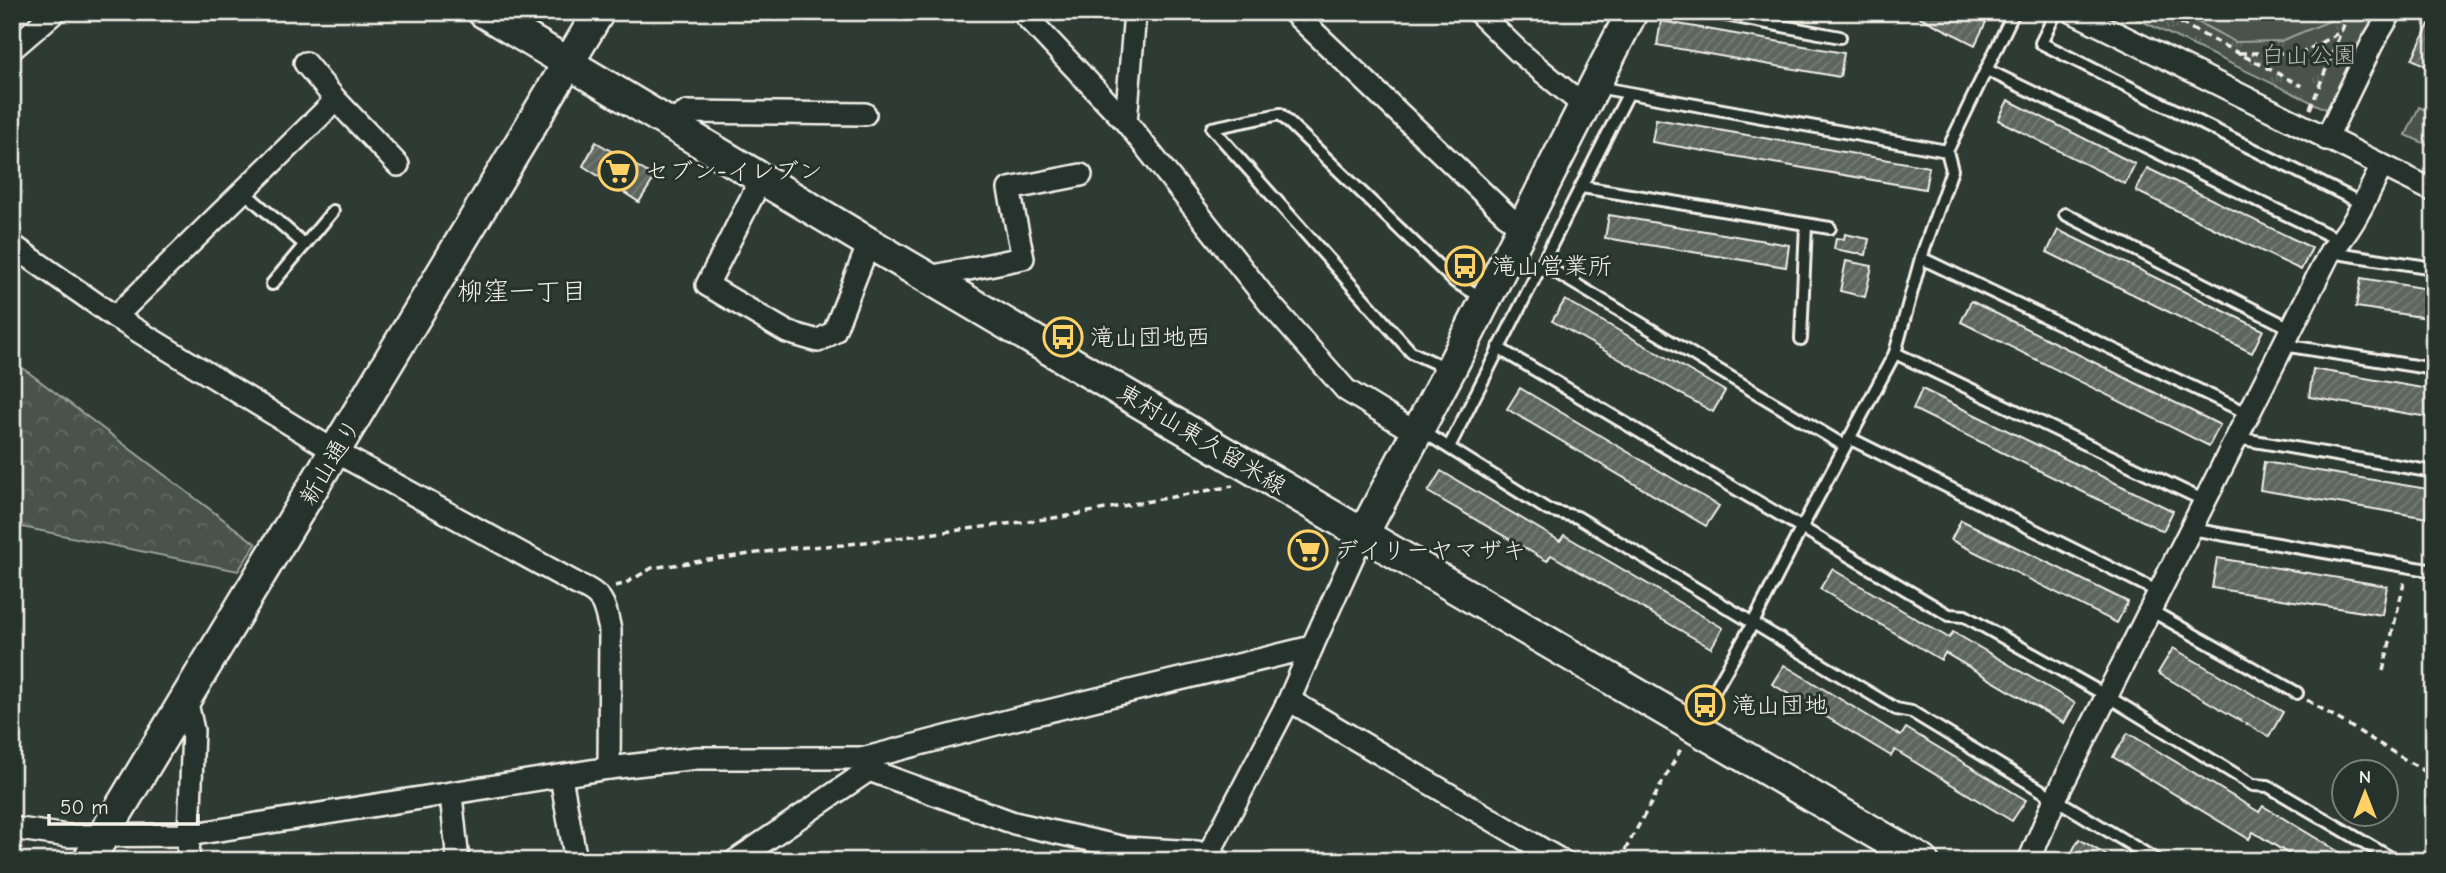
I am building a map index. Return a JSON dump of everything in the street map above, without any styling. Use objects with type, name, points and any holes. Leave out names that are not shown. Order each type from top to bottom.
[{"type":"main road","name":"東村山東久留米線","points":[[484,12],[869,243],[1923,861]]},
{"type":"main road","name":"新山通り","points":[[96,849],[599,12]]},
{"type":"main road","points":[[1363,534],[1450,370],[1632,12]]},
{"type":"street","points":[[12,49],[55,12]]},
{"type":"street","points":[[1021,12],[1126,122],[1270,304],[1346,390],[1417,431]]},
{"type":"street","points":[[1126,122],[1135,12]]},
{"type":"street","points":[[1293,12],[1522,230]]},
{"type":"street","points":[[1478,12],[1519,52],[1590,96]]},
{"type":"street","points":[[2073,12],[2434,191]]},
{"type":"street","points":[[2326,139],[2390,12]]},
{"type":"street","points":[[305,63],[398,165]]},
{"type":"street","points":[[115,317],[336,100]]},
{"type":"street","points":[[670,122],[687,112],[864,114]]},
{"type":"street","points":[[2029,861],[2055,799],[2287,337],[2382,166]]},
{"type":"street","points":[[929,277],[1023,258],[1009,189],[1081,175]]},
{"type":"street","points":[[761,179],[707,285],[787,332],[818,341],[834,332],[869,243]]},
{"type":"street","points":[[12,244],[115,317],[336,452],[596,592],[606,611],[610,630],[609,768]]},
{"type":"street","points":[[12,828],[68,836],[96,849],[609,768],[697,758],[766,756],[868,764],[1014,823],[1125,848],[1197,852],[1211,859],[1289,700],[1363,534]]},
{"type":"street","points":[[735,861],[868,764],[1015,719],[1312,647]]},
{"type":"street","points":[[186,699],[193,730],[188,861]]},
{"type":"street","points":[[1289,700],[1528,852],[1562,861]]},
{"type":"street","points":[[561,777],[576,861]]},
{"type":"street","points":[[451,794],[458,861]]},
{"type":"lane","points":[[1710,12],[1840,37]]},
{"type":"lane","points":[[1694,727],[1753,623],[1895,353],[1920,258],[1952,170],[1947,151],[2014,12]]},
{"type":"lane","points":[[2056,12],[2041,43],[2363,204]]},
{"type":"lane","points":[[1987,70],[2336,246],[2434,268]]},
{"type":"lane","points":[[1590,96],[1628,94],[1947,151]]},
{"type":"lane","points":[[1449,447],[1628,94]]},
{"type":"lane","points":[[1450,370],[1411,352],[1212,128],[1280,114],[1455,282],[1485,300]]},
{"type":"lane","points":[[1582,187],[1830,228]]},
{"type":"lane","points":[[243,191],[305,245]]},
{"type":"lane","points":[[271,284],[333,211]]},
{"type":"lane","points":[[2065,214],[2287,337],[2434,369]]},
{"type":"lane","points":[[1801,339],[1806,224]]},
{"type":"lane","points":[[1920,258],[2249,414]]},
{"type":"lane","points":[[1542,264],[1847,442],[2155,601],[2297,693]]},
{"type":"lane","points":[[1498,348],[1949,615],[1965,616],[2107,696],[2253,785],[2268,786],[2396,861]]},
{"type":"lane","points":[[1895,353],[2205,501]]},
{"type":"lane","points":[[1417,431],[1449,447],[1548,510],[1577,517],[1896,709],[1912,712],[2158,861]]},
{"type":"lane","points":[[2237,438],[2434,472]]},
{"type":"lane","points":[[2191,528],[2434,571]]},
{"type":"path","points":[[2159,12],[2302,86]]},
{"type":"path","points":[[2303,127],[2349,12]]},
{"type":"path","points":[[2237,53],[2302,53],[2342,31]]},
{"type":"path","points":[[596,592],[624,584],[652,568],[793,548],[842,545],[1061,517],[1270,479]]},
{"type":"path","points":[[2383,671],[2407,566]]},
{"type":"path","points":[[2297,693],[2434,777]]},
{"type":"path","points":[[1619,861],[1694,727]]},
{"type":"green space","name":"白山公園","points":[[2123,12],[2378,12],[2362,39],[2330,111]]},
{"type":"green space","points":[[2179,12],[2336,12],[2332,20],[2281,41],[2235,42]]},
{"type":"green space","points":[[2419,107],[2434,114],[2434,148],[2406,135]]},
{"type":"green space","points":[[12,360],[256,544],[238,571],[12,525]]},
{"type":"building","points":[[1910,12],[1967,12],[1986,22],[1975,45]]},
{"type":"building","points":[[2434,14],[2434,70],[2412,59]]},
{"type":"building","points":[[1661,21],[1844,53],[1840,77],[1657,45]]},
{"type":"building","points":[[2008,100],[2135,164],[2125,184],[1998,120]]},
{"type":"building","points":[[1656,119],[1929,167],[1925,189],[1652,142]]},
{"type":"building","name":"セブン-イレブン","points":[[596,142],[655,177],[639,202],[583,166]]},
{"type":"building","points":[[2147,168],[2312,248],[2301,270],[2136,191]]},
{"type":"building","points":[[1609,215],[1789,245],[1786,267],[1605,238]]},
{"type":"building","points":[[2058,230],[2263,330],[2252,353],[2047,252]]},
{"type":"building","points":[[1845,234],[1869,239],[1866,255],[1834,249],[1836,238],[1844,239]]},
{"type":"building","points":[[1846,261],[1872,266],[1865,297],[1840,291]]},
{"type":"building","points":[[2361,278],[2434,290],[2434,319],[2356,307]]},
{"type":"building","points":[[1565,300],[1725,391],[1713,412],[1552,321]]},
{"type":"building","points":[[1971,301],[2220,425],[2209,446],[1961,322]]},
{"type":"building","points":[[2313,369],[2434,390],[2434,418],[2309,397]]},
{"type":"building","points":[[1520,388],[1719,506],[1706,526],[1507,409]]},
{"type":"building","points":[[1922,389],[2173,511],[2163,531],[1913,409]]},
{"type":"building","points":[[2264,462],[2434,490],[2434,519],[2260,490]]},
{"type":"building","points":[[1441,471],[1560,541],[1564,535],[1723,628],[1711,648],[1551,555],[1547,561],[1428,492]]},
{"type":"building","points":[[1961,520],[2128,602],[2117,623],[1951,540]]},
{"type":"building","points":[[2217,558],[2387,586],[2382,615],[2212,588]]},
{"type":"building","points":[[1832,569],[1949,638],[1953,632],[2075,703],[2064,723],[1945,653],[1941,660],[1820,589]]},
{"type":"building","points":[[2173,648],[2283,712],[2269,737],[2158,673]]},
{"type":"building","points":[[1784,665],[1901,736],[1906,728],[2026,800],[2012,821],[1895,750],[1891,756],[1772,684]]},
{"type":"building","points":[[2128,733],[2259,812],[2263,806],[2354,861],[2300,861],[2253,832],[2249,839],[2113,757]]},
{"type":"building","points":[[2079,839],[2116,861],[2067,861]]},
{"type":"place","name":"セブン-イレブン","points":[[618,171]]},
{"type":"place","name":"滝山営業所","points":[[1465,266]]},
{"type":"place","name":"滝山団地西","points":[[1063,337]]},
{"type":"place","name":"デイリーヤマザキ","points":[[1308,550]]},
{"type":"place","name":"滝山団地","points":[[1705,705]]},
{"type":"district","name":"柳窪一丁目","points":[[522,292]]}]
